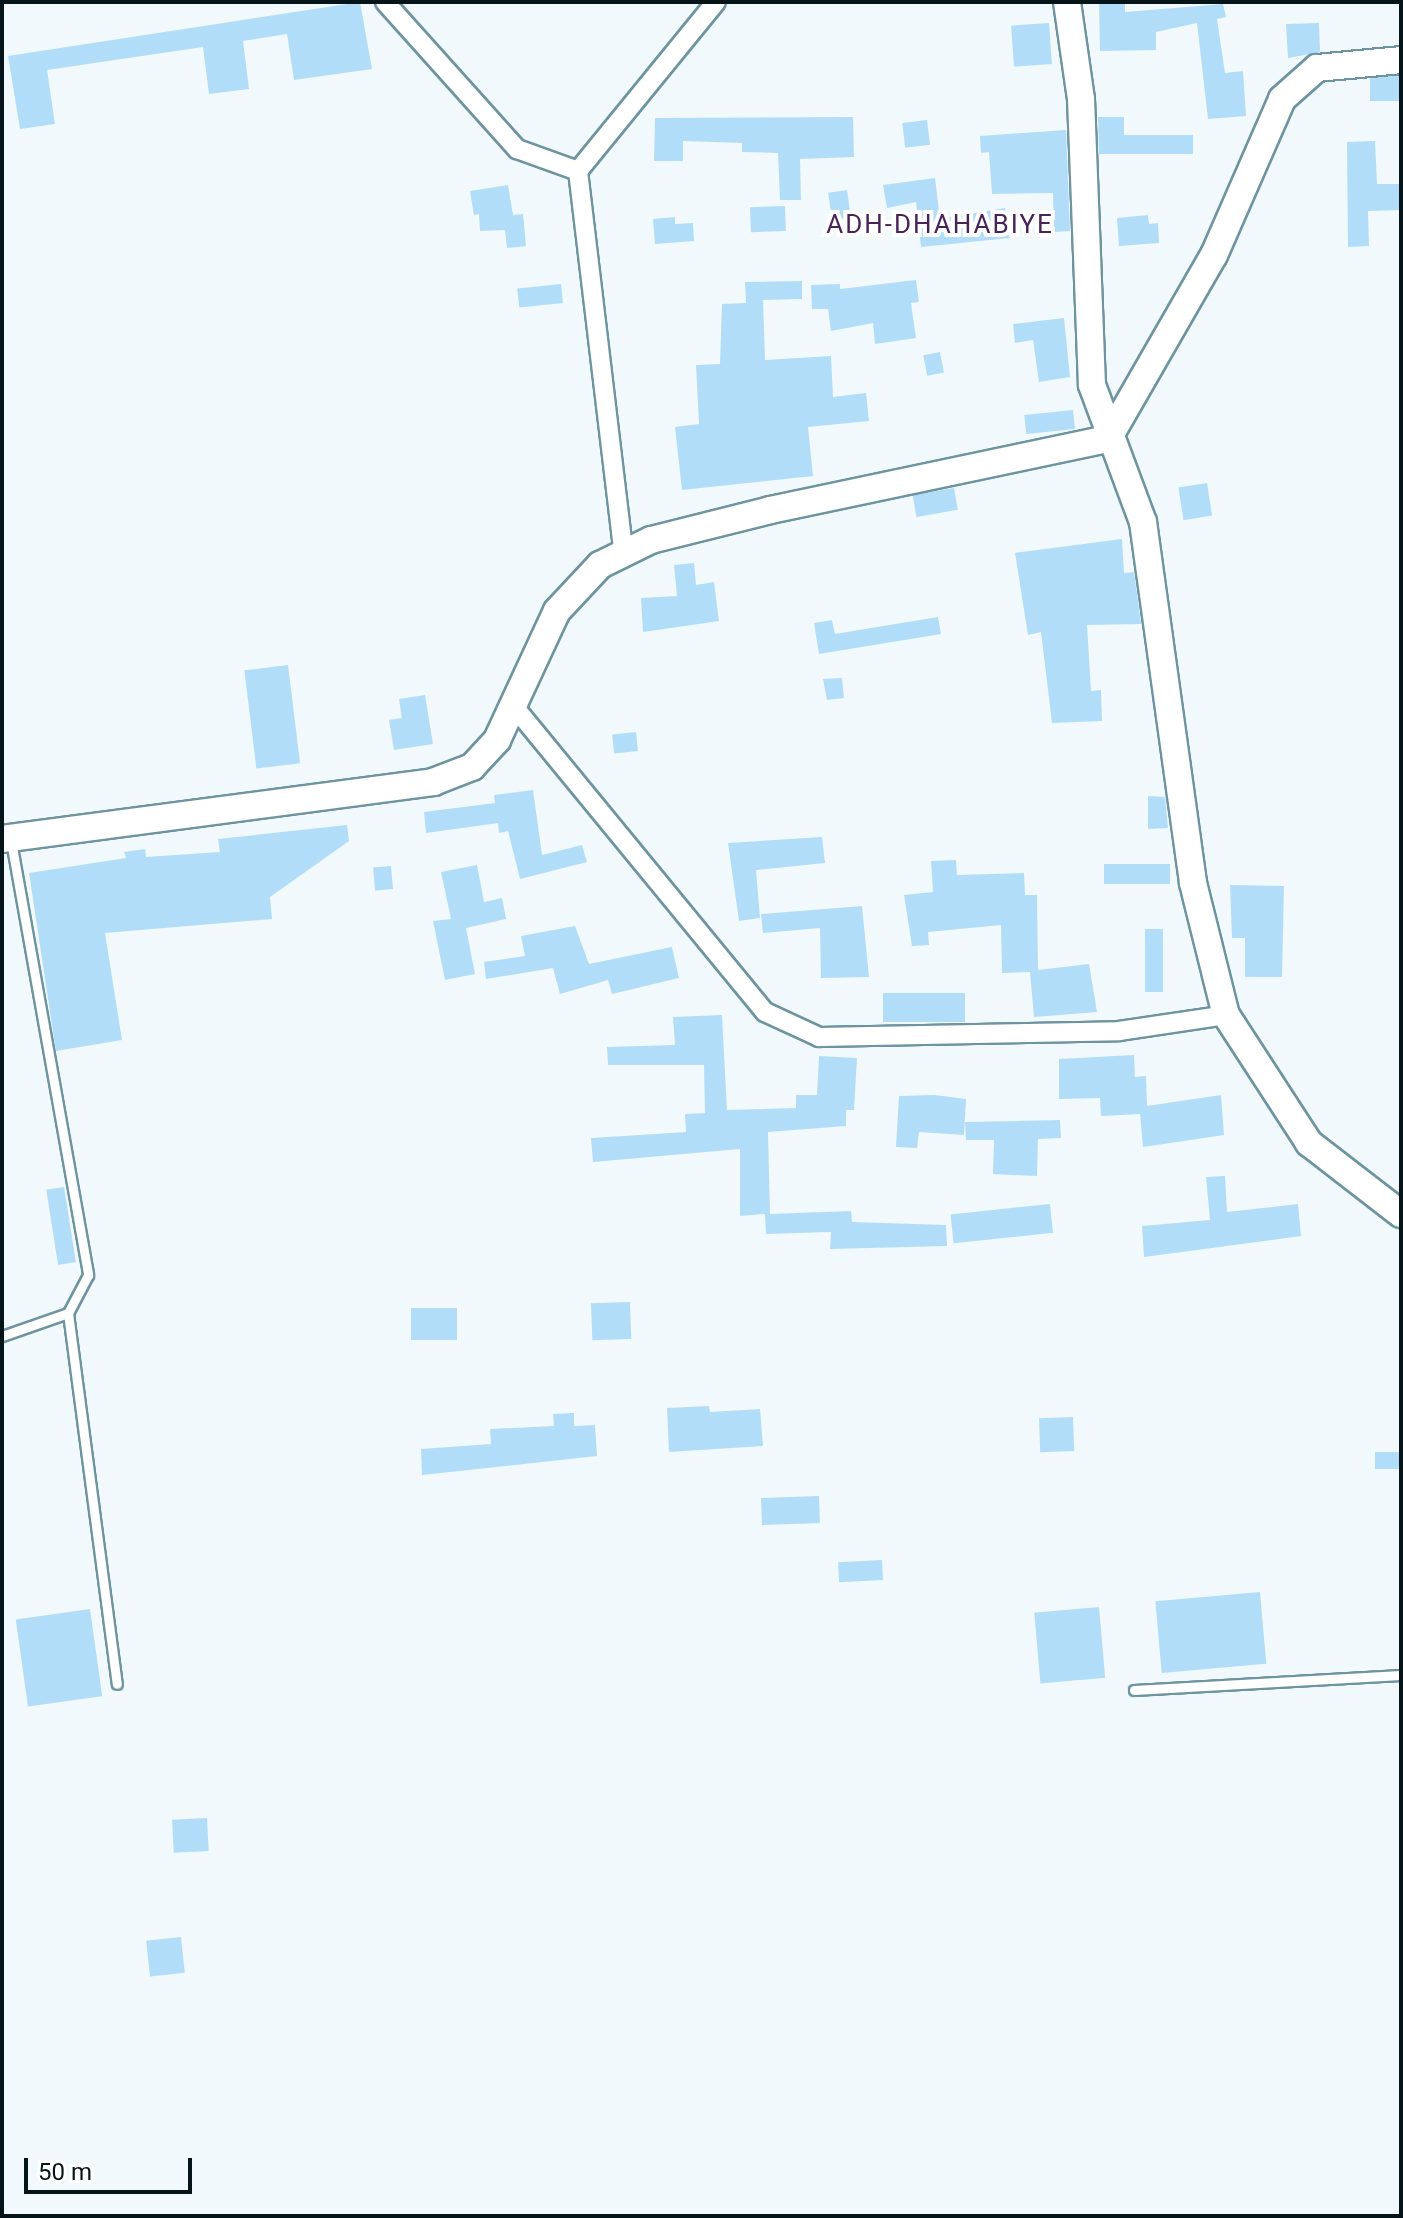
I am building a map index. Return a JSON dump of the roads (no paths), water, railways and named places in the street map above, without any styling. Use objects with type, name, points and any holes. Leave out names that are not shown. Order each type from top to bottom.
[{"type":"street","points":[[450,75],[385,2],[517,149],[578,171]]},
{"type":"street","points":[[624,554],[578,171],[716,2]]},
{"type":"street","points":[[1067,2],[1081,99],[1092,385],[1108,439],[1143,522],[1193,883],[1226,1015],[1309,1143],[1401,1214]]},
{"type":"street","points":[[6,839],[433,782],[472,767],[516,709],[557,611],[600,565],[651,540],[770,510],[1108,439],[1214,255],[1282,99],[1317,68],[1401,60]]},
{"type":"street","points":[[516,709],[765,1012],[819,1037],[1119,1031],[1226,1015]]},
{"type":"lane","points":[[6,839],[88,1275],[68,1313],[117,1684]]},
{"type":"lane","points":[[2,1336],[68,1313]]},
{"type":"lane","points":[[1134,1690],[1401,1675]]},
{"type":"district","name":"ADH-DHAHABIYE","points":[[940,225]]}]
